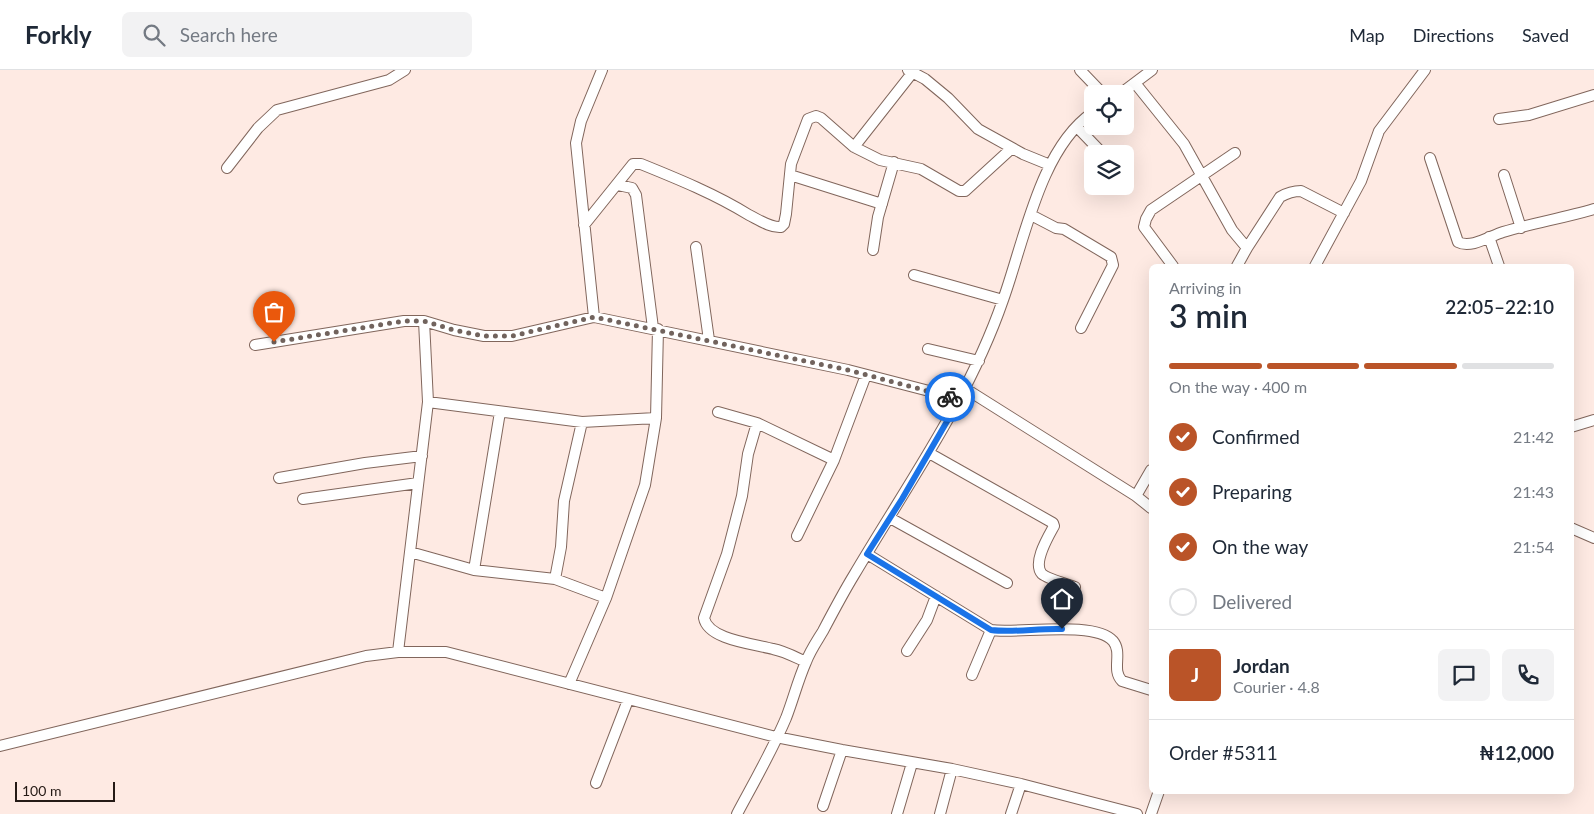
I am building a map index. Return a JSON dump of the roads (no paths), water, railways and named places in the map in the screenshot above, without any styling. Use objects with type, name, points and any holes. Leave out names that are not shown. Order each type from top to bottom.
[{"type":"street","points":[[227,168],[258,128],[277,110],[389,80],[405,70]]},
{"type":"street","points":[[594,317],[576,143],[580,121],[602,70]]},
{"type":"street","points":[[1080,70],[1094,85]]},
{"type":"street","points":[[1132,85],[1152,70]]},
{"type":"street","points":[[1316,264],[1361,182],[1379,131],[1425,70]]},
{"type":"street","points":[[854,147],[911,71],[948,98],[978,129],[1012,148],[1050,165]]},
{"type":"street","points":[[1135,83],[1184,144],[1232,230],[1247,248]]},
{"type":"street","points":[[1499,120],[1529,115],[1594,95]]},
{"type":"street","points":[[584,225],[633,164],[641,164],[726,201],[756,219],[776,228],[781,227],[784,224],[791,164],[808,119],[812,116],[821,118],[854,147],[880,160],[921,169],[959,191],[965,191],[1012,148]]},
{"type":"street","points":[[738,814],[785,719],[806,662],[867,554],[966,389],[1003,300],[1031,215],[1050,165],[1068,136],[1084,120]]},
{"type":"street","points":[[1077,126],[1094,145]]},
{"type":"street","points":[[1171,264],[1144,227],[1151,210],[1235,153]]},
{"type":"street","points":[[1430,158],[1458,242],[1466,244],[1594,210]]},
{"type":"street","points":[[873,250],[882,204],[894,162]]},
{"type":"street","points":[[790,175],[882,204]]},
{"type":"street","points":[[1504,175],[1521,228]]},
{"type":"street","points":[[569,684],[606,598],[645,485],[656,418],[655,328],[636,194],[632,188],[618,185]]},
{"type":"street","points":[[1238,264],[1280,197],[1287,193],[1301,191],[1344,213]]},
{"type":"street","points":[[1031,215],[1056,228],[1064,229],[1111,257],[1113,261],[1113,265],[1081,328]]},
{"type":"street","points":[[1488,237],[1498,264]]},
{"type":"street","points":[[696,246],[709,340]]},
{"type":"street","points":[[914,275],[1003,300]]},
{"type":"street","points":[[256,345],[404,321],[424,321],[484,336],[512,336],[594,317],[655,328],[866,374],[960,399]]},
{"type":"street","points":[[398,652],[428,402],[424,321]]},
{"type":"street","points":[[928,350],[978,361]]},
{"type":"street","points":[[797,536],[834,460],[866,374]]},
{"type":"street","points":[[966,389],[1136,496],[1149,506]]},
{"type":"street","points":[[428,402],[582,422],[656,418]]},
{"type":"street","points":[[474,570],[500,412]]},
{"type":"street","points":[[718,412],[757,424],[834,460]]},
{"type":"street","points":[[1574,426],[1594,420]]},
{"type":"street","points":[[555,579],[561,547],[564,501],[582,422]]},
{"type":"street","points":[[757,424],[748,454],[740,504],[727,554],[704,618],[705,624],[712,630],[740,642],[774,649],[806,662]]},
{"type":"street","points":[[929,453],[1053,523],[1054,526],[1041,551],[1039,569],[1043,575],[1075,588]]},
{"type":"street","points":[[279,478],[366,463],[422,456]]},
{"type":"street","points":[[1136,496],[1149,473]]},
{"type":"street","points":[[303,499],[418,483]]},
{"type":"street","points":[[890,518],[1007,583]]},
{"type":"street","points":[[1574,529],[1594,538]]},
{"type":"street","points":[[410,552],[474,570],[555,579],[606,598]]},
{"type":"street","points":[[867,554],[991,630],[1048,628],[1104,634],[1115,643],[1118,650],[1118,678],[1149,689]]},
{"type":"street","points":[[906,651],[927,620],[936,596]]},
{"type":"street","points":[[972,675],[991,630]]},
{"type":"street","points":[[0,746],[366,656],[398,652],[446,652],[776,737],[952,769],[1021,784],[1137,814]]},
{"type":"street","points":[[596,783],[628,700]]},
{"type":"street","points":[[823,806],[842,750]]},
{"type":"street","points":[[897,814],[912,763]]},
{"type":"street","points":[[940,814],[952,769]]},
{"type":"street","points":[[1011,814],[1021,784]]},
{"type":"street","points":[[1151,814],[1158,794]]}]
